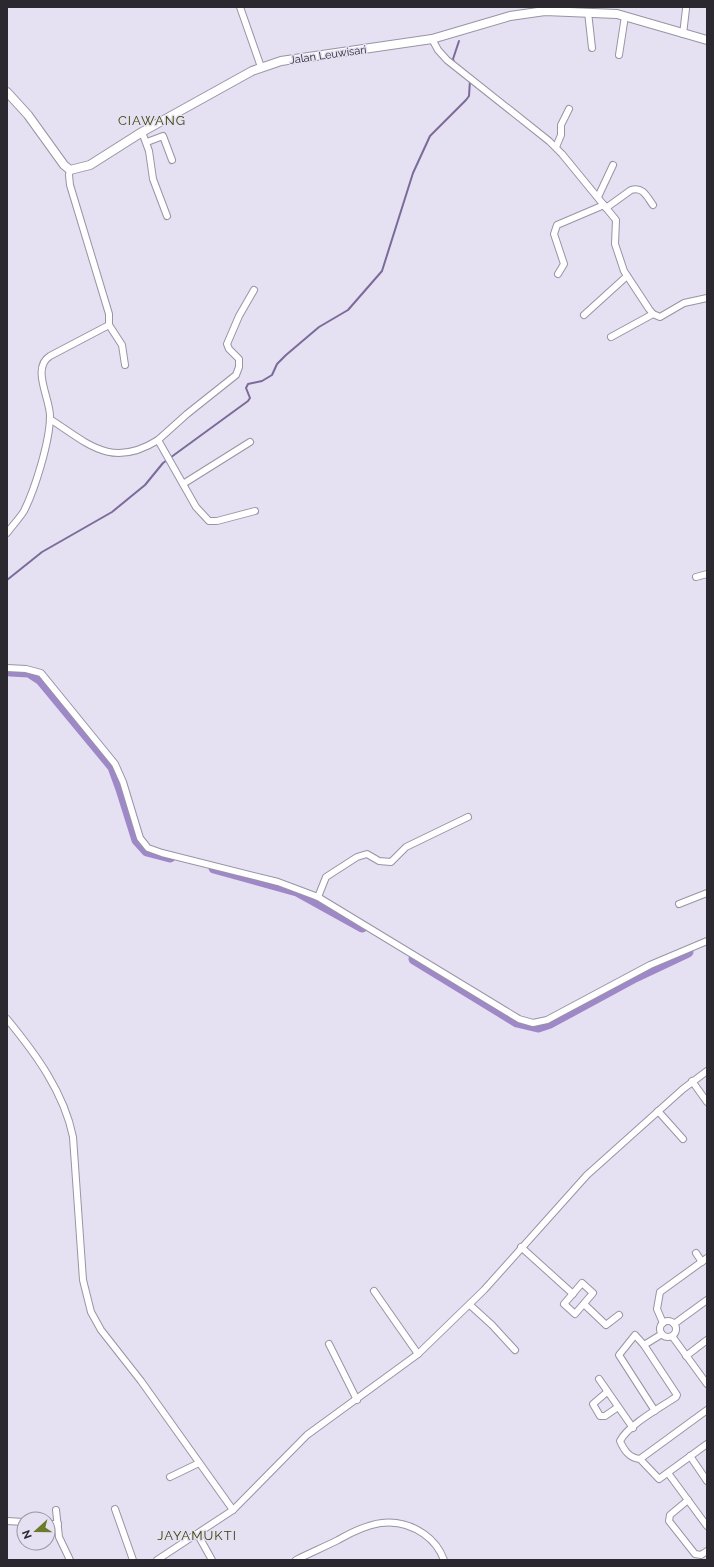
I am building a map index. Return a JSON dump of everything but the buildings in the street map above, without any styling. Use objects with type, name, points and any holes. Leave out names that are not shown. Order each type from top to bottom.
[{"type":"main road","name":"Jalan Leuwisari","points":[[70,170],[90,165],[142,132],[261,67],[291,60],[432,39],[525,13],[588,12],[599,10],[707,40]]},
{"type":"main road","points":[[7,92],[28,115],[64,165],[70,170]]},
{"type":"street","points":[[240,7],[261,67]]},
{"type":"street","points":[[683,34],[686,9]]},
{"type":"street","points":[[588,12],[592,48]]},
{"type":"street","points":[[619,55],[625,16]]},
{"type":"street","points":[[432,39],[441,54],[556,147],[598,197],[616,220],[615,244],[627,276],[653,314],[660,317],[684,303],[707,298]]},
{"type":"street","points":[[556,147],[561,135],[561,125],[569,109]]},
{"type":"street","points":[[142,132],[147,142],[153,179],[167,216]]},
{"type":"street","points":[[147,142],[163,136],[172,160]]},
{"type":"street","points":[[598,197],[613,165]]},
{"type":"street","points":[[70,170],[68,175],[70,185],[109,314],[109,325],[122,345],[125,365]]},
{"type":"street","points":[[558,274],[564,264],[554,234],[557,225],[605,207],[636,188],[643,191],[653,205]]},
{"type":"street","points":[[584,315],[627,276]]},
{"type":"street","points":[[50,419],[87,444],[114,454],[129,453],[158,440],[187,414],[236,375],[239,367],[239,359],[229,349],[228,343],[239,316],[254,290]]},
{"type":"street","points":[[611,337],[653,314]]},
{"type":"street","points":[[7,533],[23,512],[27,503],[41,462],[48,435],[50,419],[41,369],[44,360],[109,325]]},
{"type":"street","points":[[158,440],[196,507],[209,521],[217,521],[255,511]]},
{"type":"street","points":[[183,484],[250,442]]},
{"type":"street","points":[[696,577],[707,574]]},
{"type":"street","points":[[7,668],[26,669],[41,673],[110,758],[120,776],[140,838],[148,848],[162,853],[278,882],[318,896],[519,1020],[533,1022],[547,1020],[650,965],[707,941]]},
{"type":"street","points":[[318,896],[326,877],[357,857],[367,854],[379,862],[391,862],[406,847],[468,817]]},
{"type":"street","points":[[679,904],[707,893]]},
{"type":"street","points":[[7,1019],[25,1040],[46,1071],[69,1121],[73,1137],[83,1280],[91,1312],[100,1330],[141,1381],[233,1510]]},
{"type":"street","points":[[157,1560],[198,1535],[233,1510],[307,1435],[357,1400],[418,1354],[470,1305],[521,1247],[588,1175],[658,1111],[707,1071]]},
{"type":"street","points":[[692,1082],[707,1102]]},
{"type":"street","points":[[658,1111],[683,1139]]},
{"type":"street","points":[[521,1247],[573,1294]]},
{"type":"street","points":[[663,1323],[657,1309],[660,1292],[704,1260],[696,1253]]},
{"type":"street","points":[[582,1283],[593,1293],[584,1304],[575,1314],[564,1304],[582,1283]]},
{"type":"street","points":[[374,1291],[418,1354]]},
{"type":"street","points":[[674,1324],[707,1300]]},
{"type":"street","points":[[584,1304],[606,1325],[619,1315]]},
{"type":"street","points":[[470,1305],[492,1325],[515,1350]]},
{"type":"street","points":[[669,1321],[674,1324],[676,1330],[672,1336],[668,1337],[662,1334],[660,1328],[663,1323],[669,1321]]},
{"type":"street","points":[[644,1345],[662,1334]]},
{"type":"street","points":[[655,1411],[619,1355],[635,1335],[644,1345],[677,1395],[633,1428],[620,1441],[630,1456],[640,1459],[656,1479],[659,1479],[668,1473],[707,1444]]},
{"type":"street","points":[[672,1336],[707,1383]]},
{"type":"street","points":[[686,1356],[707,1340]]},
{"type":"street","points":[[329,1344],[357,1400]]},
{"type":"street","points":[[599,1379],[633,1428]]},
{"type":"street","points":[[607,1392],[593,1404],[600,1416],[605,1416],[618,1407]]},
{"type":"street","points":[[640,1459],[707,1410]]},
{"type":"street","points":[[690,1456],[707,1480]]},
{"type":"street","points":[[170,1477],[199,1463]]},
{"type":"street","points":[[668,1473],[707,1526]]},
{"type":"street","points":[[688,1500],[670,1515],[669,1521],[694,1554],[702,1555],[707,1551]]},
{"type":"street","points":[[115,1509],[133,1560]]},
{"type":"street","points":[[56,1510],[59,1537],[70,1560]]},
{"type":"street","points":[[296,1560],[353,1530],[379,1523],[392,1522],[406,1525],[429,1538],[438,1547],[444,1560]]},
{"type":"street","points":[[198,1535],[212,1560]]},
{"type":"waterway","points":[[454,62],[453,59],[459,41]]},
{"type":"waterway","points":[[7,580],[42,552],[112,512],[145,485],[163,463],[248,401],[250,398],[246,388],[248,384],[262,381],[272,375],[277,364],[286,355],[319,327],[348,310],[382,271],[413,173],[430,136],[469,96],[470,80]]},
{"type":"waterway","points":[[10,671],[29,672],[41,680],[113,767],[137,840],[147,851],[170,857]]},
{"type":"waterway","points":[[214,868],[297,891],[362,927]]},
{"type":"waterway","points":[[414,959],[517,1022],[538,1027],[550,1023],[635,977],[688,952]]},
{"type":"district","name":"CIAWANG","points":[[152,120]]},
{"type":"district","name":"JAYAMUKTI","points":[[197,1535]]}]
